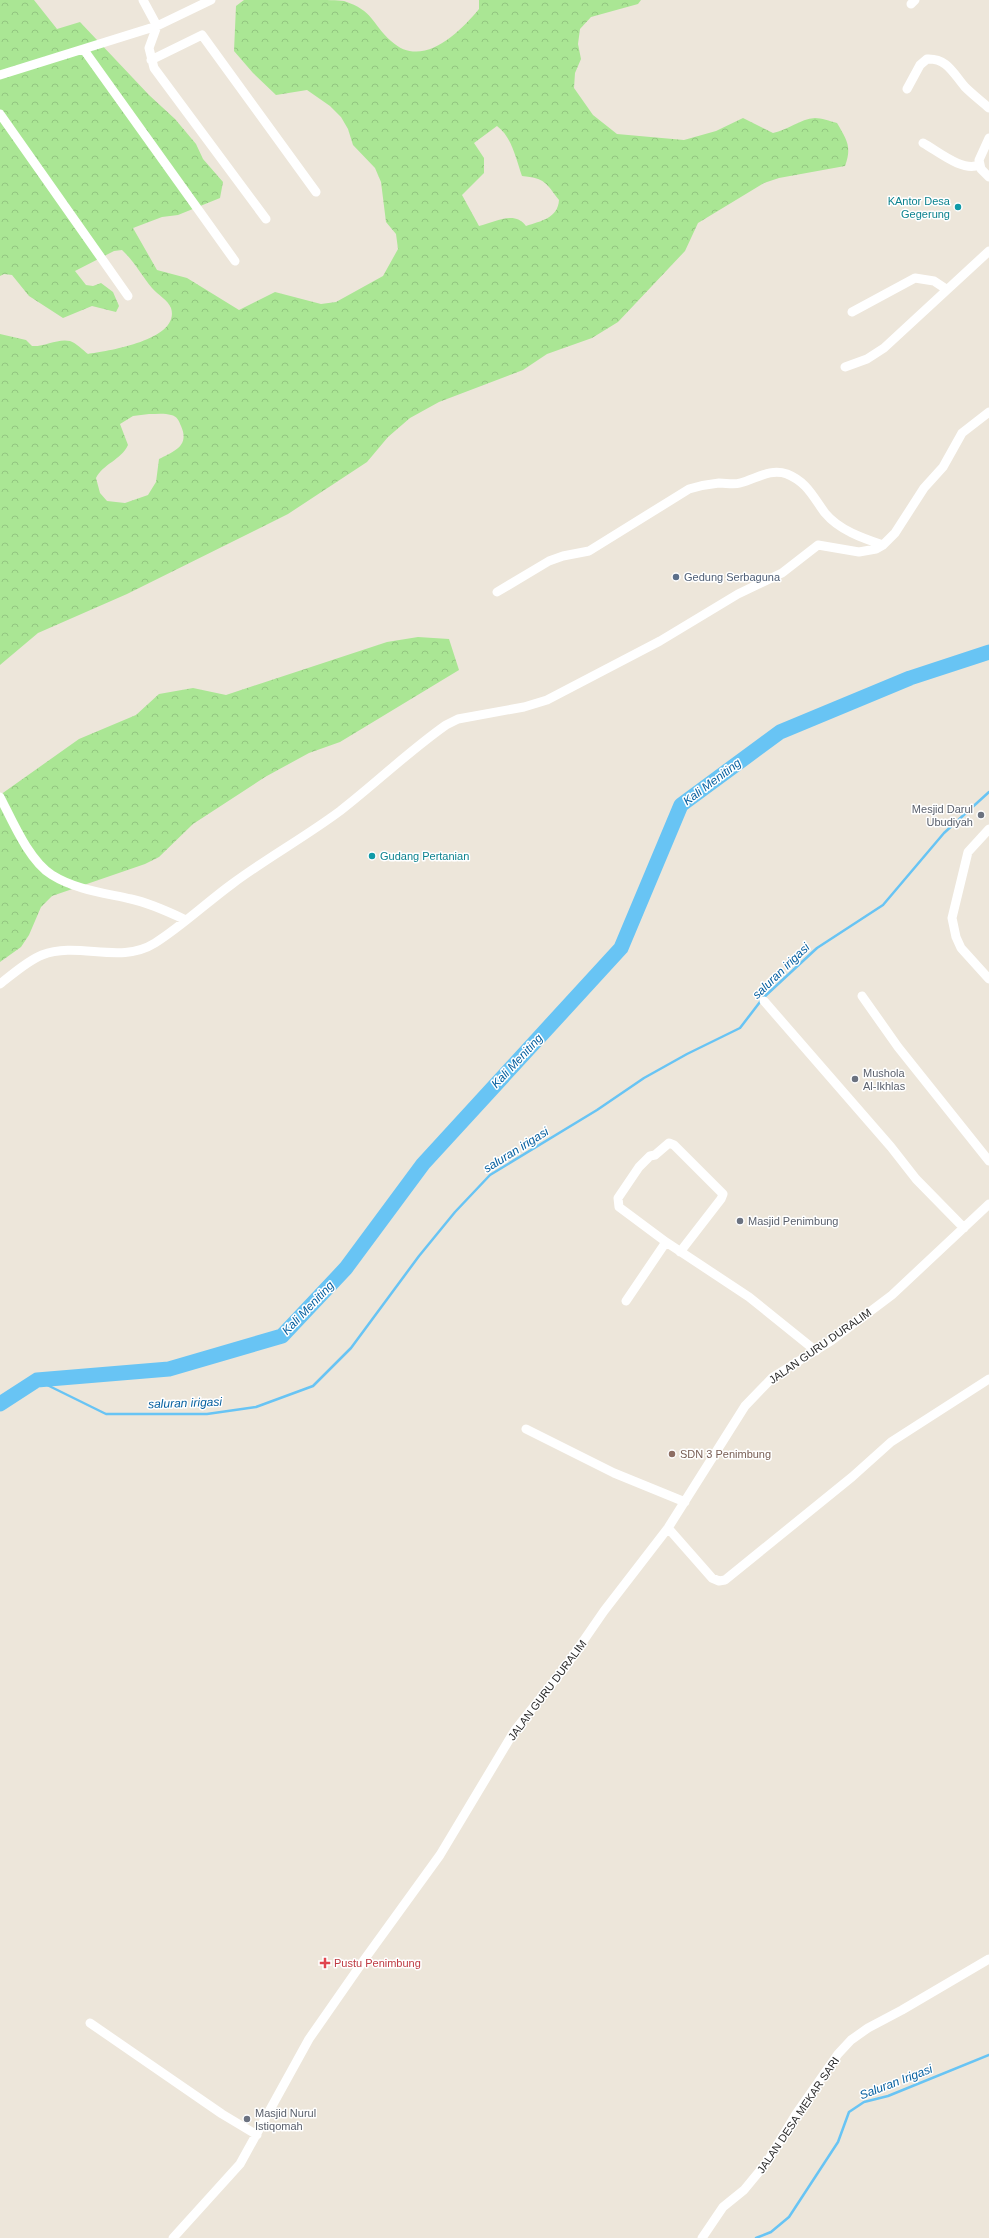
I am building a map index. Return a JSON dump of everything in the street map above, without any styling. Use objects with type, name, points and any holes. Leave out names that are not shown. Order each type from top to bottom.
[{"type":"street","points":[[143,0],[157,26],[149,48],[154,68],[266,219]]},
{"type":"street","points":[[0,75],[157,26],[211,0]]},
{"type":"street","points":[[151,60],[202,35],[316,192]]},
{"type":"street","points":[[84,50],[235,261]]},
{"type":"street","points":[[907,90],[920,65],[927,58],[934,58],[948,65],[966,88],[989,108]]},
{"type":"street","points":[[0,114],[128,296]]},
{"type":"street","points":[[989,138],[979,156],[979,165],[989,176]]},
{"type":"street","points":[[923,143],[964,166],[973,167],[979,165]]},
{"type":"street","points":[[845,367],[867,359],[884,348],[989,251]]},
{"type":"street","points":[[852,312],[915,278],[934,281],[946,290]]},
{"type":"street","points":[[0,984],[31,961],[43,955],[70,951],[103,954],[132,952],[155,944],[232,883],[340,812],[411,751],[446,725],[458,719],[524,707],[547,700],[660,641],[738,594],[776,576],[818,545],[859,552],[876,550],[895,533],[924,488],[943,467],[962,433],[989,412]]},
{"type":"street","points":[[497,592],[549,561],[563,556],[589,551],[689,489],[706,484],[740,483],[772,472],[786,474],[801,481],[812,492],[825,513],[836,523],[865,539],[883,545]]},
{"type":"street","points":[[0,796],[13,823],[38,862],[52,875],[81,887],[111,896],[132,899],[186,920]]},
{"type":"street","points":[[989,829],[968,852],[952,918],[956,937],[961,948],[989,979]]},
{"type":"street","points":[[862,996],[898,1047],[989,1161]]},
{"type":"street","points":[[764,1001],[891,1147],[916,1179],[964,1228]]},
{"type":"street","points":[[680,1252],[721,1199],[723,1194],[674,1145],[669,1143],[656,1155],[644,1160],[618,1201],[620,1208],[680,1252],[754,1301],[816,1351]]},
{"type":"street","name":"JALAN GURU DURALIM","points":[[173,2238],[240,2164],[257,2135],[281,2086],[306,2044],[444,1849],[515,1730],[668,1528],[737,1416],[773,1377],[816,1351],[892,1295],[989,1204]]},
{"type":"street","points":[[626,1301],[666,1242]]},
{"type":"street","points":[[668,1528],[712,1578],[717,1580],[725,1580],[852,1477],[890,1442],[989,1379]]},
{"type":"street","points":[[526,1429],[614,1473],[685,1502]]},
{"type":"street","name":"JALAN DESA MEKAR SARI","points":[[702,2238],[724,2207],[744,2190],[767,2162],[796,2114],[838,2054],[851,2040],[868,2028],[902,2010],[989,1959]]},
{"type":"street","points":[[90,2023],[222,2114],[257,2135]]},
{"type":"green space","points":[[0,0],[34,0],[57,29],[80,22],[149,95],[175,119],[196,144],[203,159],[223,182],[220,198],[178,215],[162,217],[133,228],[157,270],[187,278],[239,310],[275,292],[321,304],[336,302],[383,276],[398,249],[396,234],[386,222],[381,182],[375,168],[353,145],[348,129],[341,117],[330,106],[307,90],[276,95],[253,73],[234,51],[236,6],[244,0],[344,1],[367,13],[384,35],[391,41],[403,49],[415,52],[427,50],[439,45],[451,37],[479,9],[479,0],[641,0],[638,4],[591,17],[580,29],[578,44],[581,59],[575,73],[574,88],[593,115],[617,134],[684,140],[716,131],[743,118],[773,133],[784,130],[804,120],[817,118],[837,123],[846,139],[848,149],[845,166],[779,178],[764,183],[698,223],[685,251],[618,322],[592,338],[547,354],[523,370],[439,402],[410,418],[388,437],[367,462],[288,514],[127,594],[38,633],[0,665],[0,334],[26,340],[32,346],[65,340],[70,341],[88,354],[126,347],[154,336],[165,328],[171,319],[171,308],[170,305],[152,288],[122,250],[114,251],[75,271],[86,285],[93,286],[101,283],[113,292],[119,306],[116,312],[92,306],[63,318],[29,296],[12,275],[4,274],[0,276]],"holes":[[[497,126],[510,142],[522,176],[536,178],[544,182],[559,200],[556,211],[548,218],[526,226],[521,221],[511,218],[504,218],[479,226],[462,195],[484,173],[484,158],[474,143]],[[166,414],[176,418],[183,433],[182,443],[175,450],[159,459],[156,482],[148,495],[125,503],[107,501],[100,493],[96,478],[103,469],[121,455],[128,445],[120,424],[133,416]]]},
{"type":"green space","points":[[418,637],[449,639],[459,670],[340,742],[309,753],[265,777],[193,824],[159,857],[145,864],[52,896],[41,907],[29,935],[21,947],[0,962],[0,795],[79,739],[136,715],[159,694],[193,688],[226,695],[387,642]]},
{"type":"waterway","name":"Kali Meniting","points":[[0,1404],[37,1380],[169,1369],[282,1336],[346,1268],[423,1164],[621,948],[681,805],[780,732],[910,678],[989,652]]},
{"type":"waterway","name":"saluran irigasi","points":[[37,1380],[106,1414],[207,1414],[256,1407],[313,1386],[351,1348],[419,1256],[455,1212],[490,1175],[597,1110],[644,1078],[687,1054],[740,1028],[763,998],[817,948],[883,905],[944,833],[989,792]]},
{"type":"waterway","name":"Saluran Irigasi","points":[[756,2238],[771,2232],[789,2217],[838,2142],[849,2112],[864,2102],[888,2096],[989,2055]]},
{"type":"place","name":"KAntor Desa Gegerung","points":[[958,207]]},
{"type":"place","name":"Gedung Serbaguna","points":[[676,577]]},
{"type":"place","name":"Mesjid Darul Ubudiyah","points":[[981,815]]},
{"type":"place","name":"Gudang Pertanian","points":[[372,856]]},
{"type":"place","name":"Mushola Al-Ikhlas","points":[[855,1079]]},
{"type":"place","name":"Masjid Penimbung","points":[[740,1221]]},
{"type":"place","name":"SDN 3 Penimbung","points":[[672,1454]]},
{"type":"place","name":"Pustu Penimbung","points":[[325,1963]]},
{"type":"place","name":"Masjid Nurul Istiqomah","points":[[247,2119]]}]
